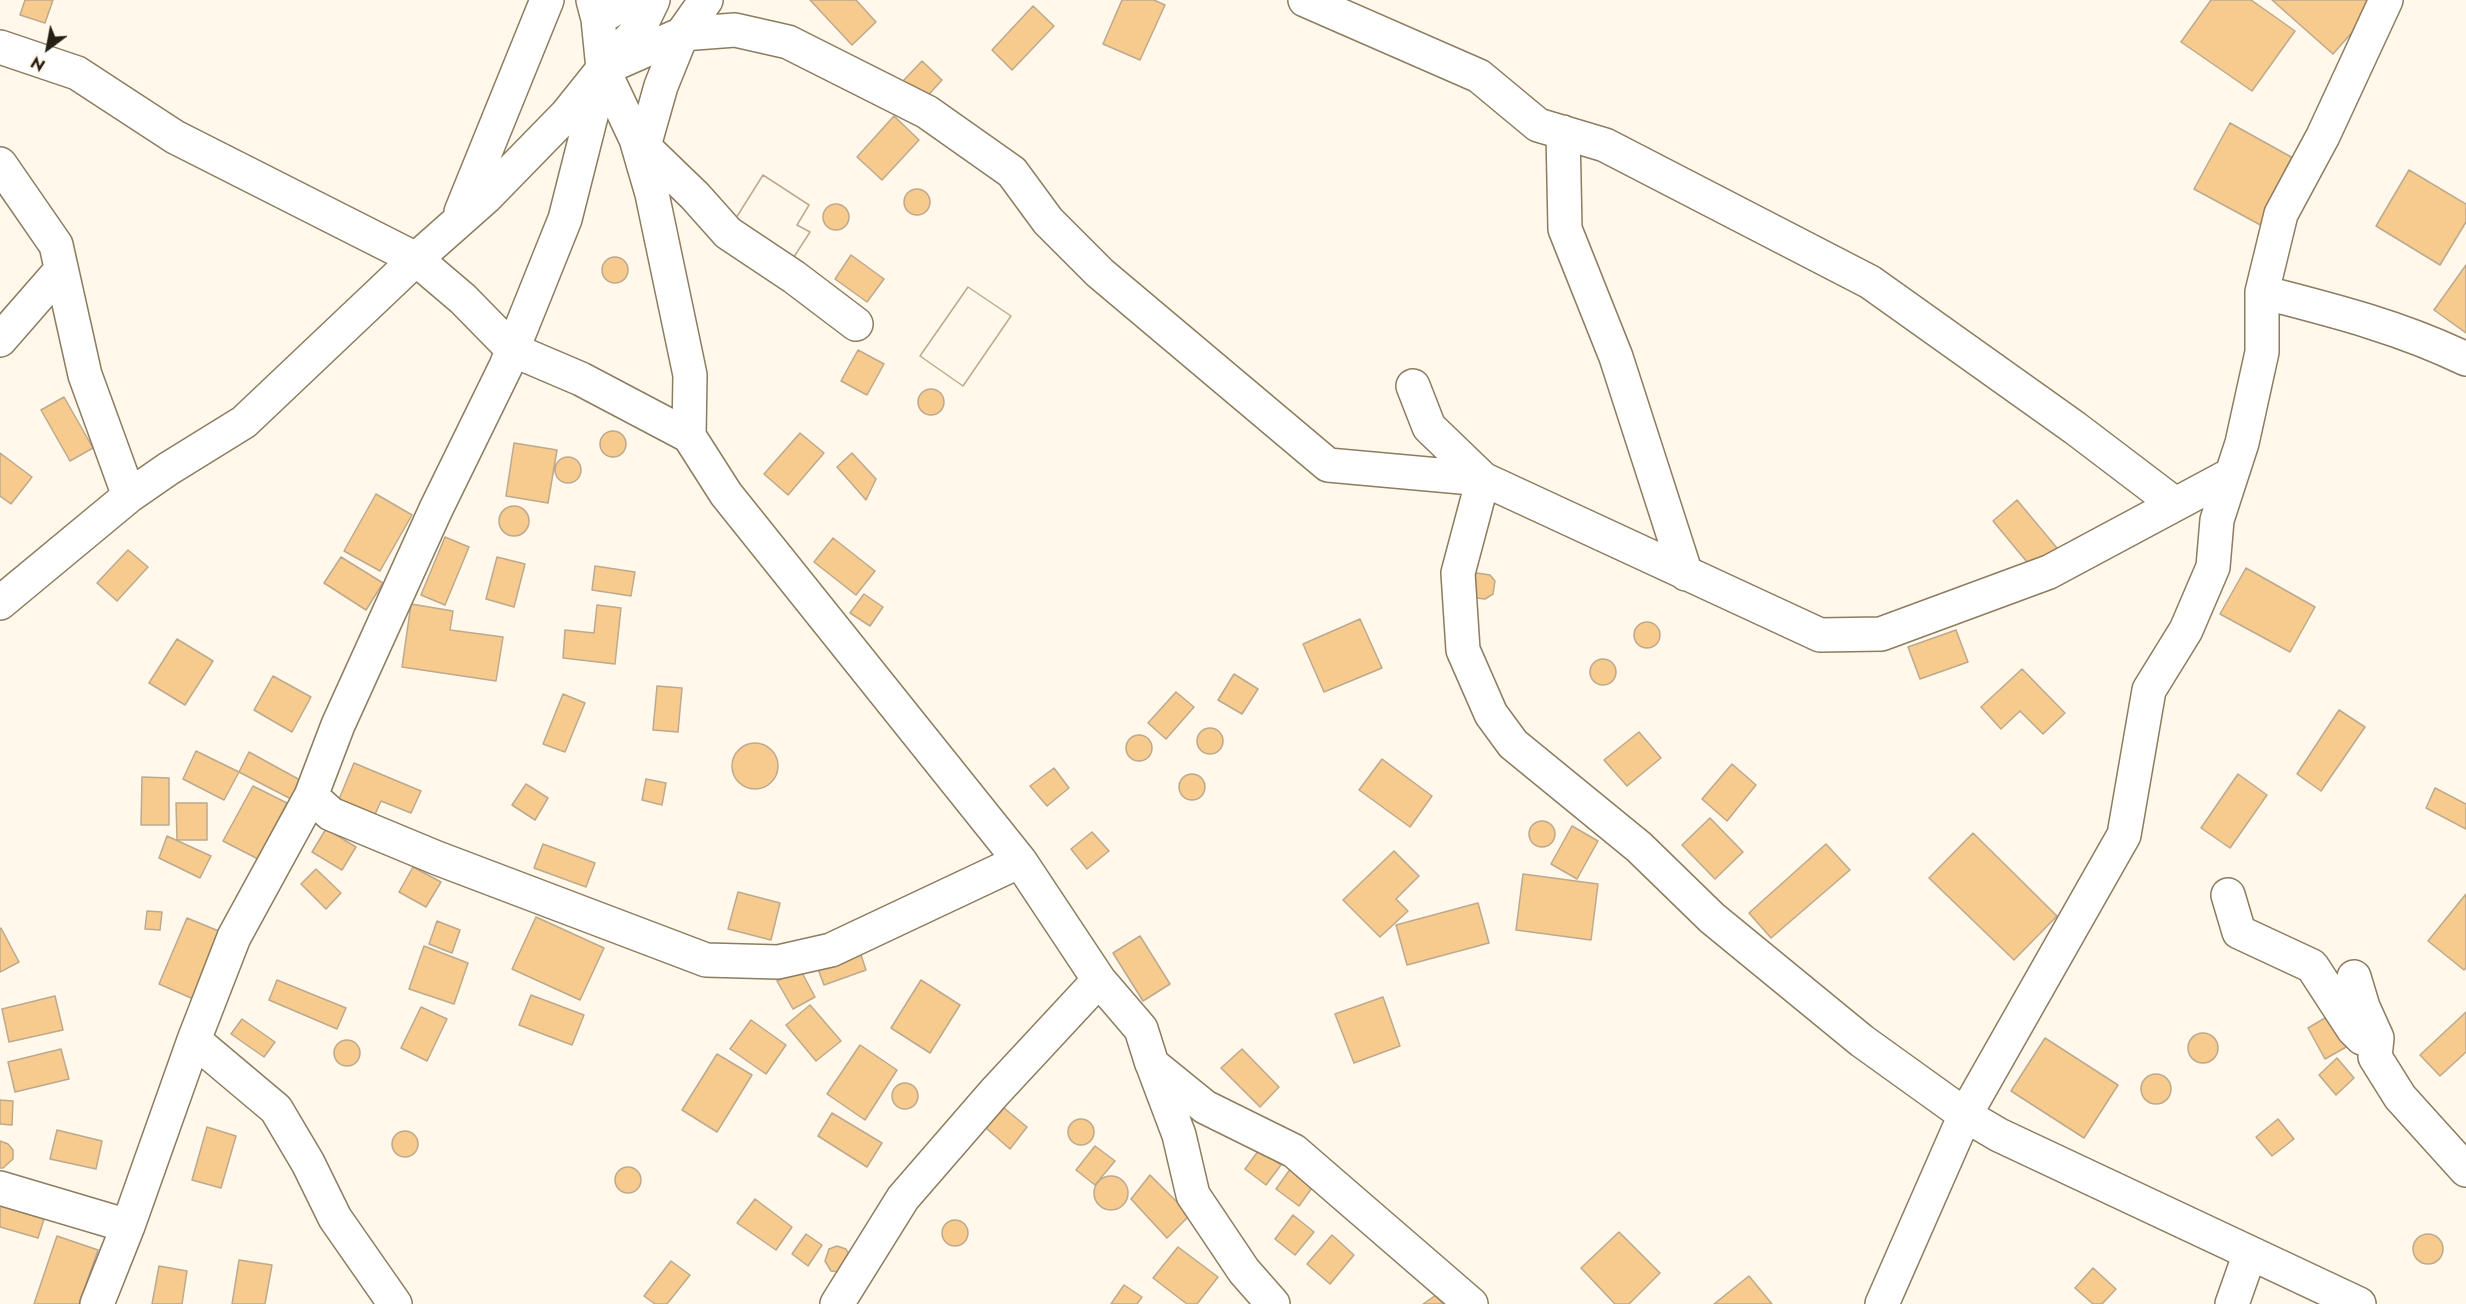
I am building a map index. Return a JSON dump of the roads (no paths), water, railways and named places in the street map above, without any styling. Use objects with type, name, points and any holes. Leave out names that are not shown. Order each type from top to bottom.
[{"type":"street","points":[[457,222],[547,0]]},
{"type":"street","points":[[629,0],[596,10],[603,69],[640,143],[652,194],[690,375],[689,436]]},
{"type":"street","points":[[5,589],[129,496],[168,469],[244,423],[416,259],[486,197],[567,114],[639,29],[653,0]]},
{"type":"street","points":[[640,143],[682,34],[706,0]]},
{"type":"street","points":[[1305,0],[1479,76],[1538,125],[1605,145],[1870,282],[2075,428],[2175,504]]},
{"type":"street","points":[[1881,1304],[1965,1115],[2124,835],[2149,690],[2186,630],[2213,567],[2217,520],[2242,442],[2262,352],[2262,292],[2281,214],[2324,136],[2386,0]]},
{"type":"street","points":[[603,69],[682,34],[735,30],[788,42],[927,112],[1012,172],[1048,221],[1100,273],[1328,465],[1483,479]]},
{"type":"street","points":[[0,47],[77,73],[175,137],[416,259],[463,299],[513,350],[581,379],[689,436],[726,494],[1020,861],[1099,980],[1141,1029],[1179,1135],[1193,1195],[1244,1271],[1273,1304]]},
{"type":"street","points":[[97,1304],[234,937],[311,796],[338,725],[436,509],[513,350],[565,219],[603,69]]},
{"type":"street","points":[[1563,132],[1565,229],[1616,357],[1686,574]]},
{"type":"street","points":[[640,143],[695,196],[728,233],[794,277],[856,324]]},
{"type":"street","points":[[0,164],[56,245],[84,375],[129,496]]},
{"type":"street","points":[[4,328],[61,270]]},
{"type":"street","points":[[2262,292],[2353,315],[2428,341],[2466,359]]},
{"type":"street","points":[[1413,387],[1429,427],[1483,479],[1820,635],[1881,634],[2049,572],[2232,474]]},
{"type":"street","points":[[1483,479],[1458,573],[1463,650],[1491,714],[1513,744],[1639,847],[1712,918],[1862,1041],[1965,1115],[1999,1135],[2359,1304]]},
{"type":"street","points":[[311,796],[331,814],[426,854],[706,960],[777,962],[831,950],[1020,861]]},
{"type":"street","points":[[2228,895],[2239,932],[2312,966],[2353,1029],[2376,1051]]},
{"type":"street","points":[[2354,977],[2362,1007],[2377,1038],[2375,1057],[2400,1097],[2466,1170]]},
{"type":"street","points":[[837,1304],[903,1198],[993,1093],[1099,980]]},
{"type":"street","points":[[194,1040],[276,1109],[308,1163],[335,1218],[395,1304]]},
{"type":"street","points":[[1152,1064],[1205,1107],[1294,1151],[1471,1304]]},
{"type":"street","points":[[0,1188],[128,1226]]},
{"type":"street","points":[[2232,1304],[2250,1253]]}]
